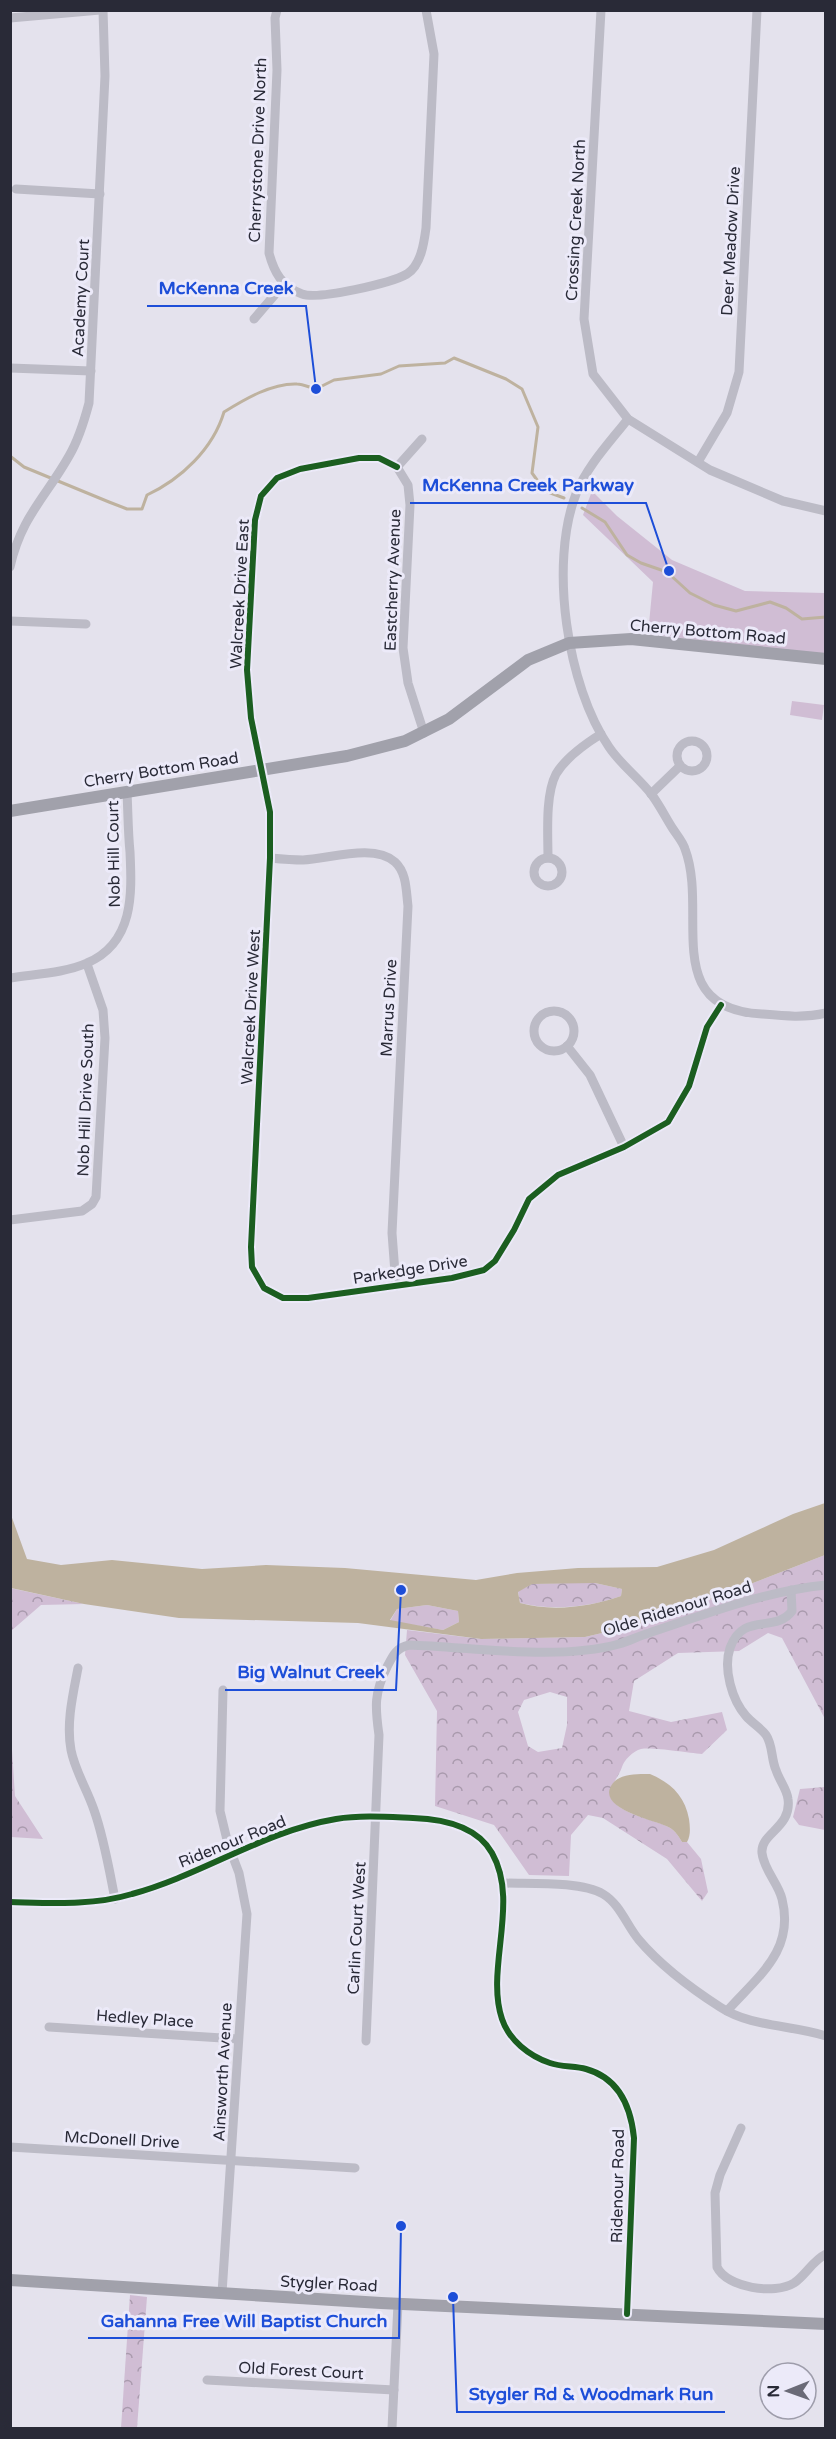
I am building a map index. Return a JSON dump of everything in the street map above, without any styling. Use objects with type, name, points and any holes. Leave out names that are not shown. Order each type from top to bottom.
[{"type":"main road","name":"Cherry Bottom Road","points":[[10,810],[347,756],[405,741],[449,719],[528,660],[569,643],[631,639],[825,659]]},
{"type":"main road","name":"Stygler Road","points":[[10,2280],[398,2304],[825,2324]]},
{"type":"street","points":[[10,18],[102,10]]},
{"type":"street","name":"Academy Court","points":[[10,567],[15,543],[34,507],[59,471],[82,431],[89,403],[105,76],[102,10]]},
{"type":"street","points":[[254,319],[284,284],[304,295],[326,294],[372,286],[408,273],[422,253],[426,228],[434,54],[426,10]]},
{"type":"street","name":"Crossing Creek North","points":[[601,10],[584,319],[593,374],[628,419]]},
{"type":"street","name":"Deer Meadow Drive","points":[[698,462],[728,413],[739,372],[757,10]]},
{"type":"street","name":"Cherrystone Drive North","points":[[277,12],[277,70],[269,253],[273,270],[284,284]]},
{"type":"street","points":[[16,189],[100,194]]},
{"type":"street","points":[[10,368],[91,371]]},
{"type":"street","points":[[825,510],[783,501],[753,490],[698,462],[628,419],[588,471],[577,492],[566,540],[564,593],[569,643],[590,716],[610,749],[651,794],[685,848],[694,898],[695,969],[704,988],[721,1005],[745,1013],[810,1017],[825,1013]]},
{"type":"street","points":[[397,467],[422,439]]},
{"type":"street","name":"Walcreek Drive East","points":[[261,770],[251,718],[247,670],[255,520],[261,496],[277,478],[300,469],[359,458],[379,458],[397,467]]},
{"type":"street","name":"Eastcherry Avenue","points":[[397,467],[408,485],[410,505],[404,648],[408,683],[424,733]]},
{"type":"street","points":[[10,621],[86,624]]},
{"type":"street","points":[[548,858],[550,793],[556,774],[577,750],[601,734]]},
{"type":"street","points":[[651,794],[680,766]]},
{"type":"street","name":"Walcreek Drive West","points":[[251,1247],[270,858],[270,812],[261,770]]},
{"type":"street","name":"Nob Hill Court","points":[[10,978],[87,964],[106,951],[123,930],[129,914],[132,883],[127,792]]},
{"type":"street","name":"Marrus Drive","points":[[270,858],[303,860],[357,853],[382,854],[395,862],[404,875],[408,906],[392,1233],[396,1286]]},
{"type":"street","name":"Nob Hill Drive South","points":[[10,1221],[82,1211],[92,1204],[96,1197],[105,1038],[103,1010],[87,964]]},
{"type":"street","name":"Parkedge Drive","points":[[251,1247],[252,1267],[264,1288],[283,1298],[308,1298],[396,1286],[452,1278],[483,1270],[495,1261],[529,1199],[558,1174],[624,1147],[668,1122],[689,1086],[707,1027],[721,1005]]},
{"type":"street","points":[[554,1011],[564,1013],[570,1018],[574,1032],[572,1041],[567,1046],[555,1051],[546,1050],[538,1044],[534,1031],[541,1015],[554,1011]]},
{"type":"street","points":[[567,1046],[590,1075],[624,1147]]},
{"type":"street","name":"Olde Ridenour Road","points":[[378,1684],[394,1654],[400,1647],[409,1644],[580,1651],[619,1644],[720,1610],[791,1590],[825,1585]]},
{"type":"street","points":[[727,2011],[777,1956],[785,1928],[782,1898],[762,1852],[763,1843],[786,1817],[788,1799],[776,1770],[766,1735],[745,1714],[731,1688],[729,1650],[734,1638],[745,1628],[761,1622],[776,1623],[786,1620],[792,1611],[791,1590]]},
{"type":"street","points":[[78,1668],[70,1711],[70,1749],[94,1808],[104,1842],[115,1899]]},
{"type":"street","name":"Carlin Court West","points":[[366,2041],[379,1735],[375,1700],[378,1684]]},
{"type":"street","name":"Ainsworth Avenue","points":[[222,2293],[247,1914],[239,1873],[220,1811],[223,1689]]},
{"type":"street","name":"Ridenour Road","points":[[10,1902],[100,1902],[115,1899],[165,1883],[298,1828],[337,1819],[376,1817],[436,1819],[468,1829],[492,1852],[504,1883],[498,1998],[502,2018],[510,2034],[535,2056],[552,2064],[589,2070],[604,2077],[618,2090],[627,2104],[634,2138],[627,2314]]},
{"type":"street","points":[[504,1883],[570,1884],[603,1894],[629,1922],[638,1939],[646,1947],[677,1976],[727,2011],[756,2021],[802,2029],[825,2036]]},
{"type":"street","name":"Hedley Place","points":[[49,2027],[238,2038]]},
{"type":"street","points":[[741,2128],[720,2175],[715,2193],[717,2267],[721,2275],[731,2282],[756,2288],[782,2288],[797,2281],[817,2259],[825,2254]]},
{"type":"street","name":"McDonell Drive","points":[[10,2147],[355,2168]]},
{"type":"street","points":[[392,2428],[398,2304]]},
{"type":"street","name":"Old Forest Court","points":[[207,2380],[394,2390]]},
{"type":"green space","points":[[592,491],[617,516],[672,560],[745,591],[825,593],[825,655],[648,634],[653,582],[583,515]]},
{"type":"green space","points":[[792,701],[824,705],[822,720],[790,715]]},
{"type":"green space","points":[[825,1555],[825,1719],[782,1638],[768,1633],[739,1651],[678,1653],[634,1681],[629,1711],[671,1722],[722,1712],[727,1730],[702,1754],[654,1749],[638,1750],[625,1762],[610,1791],[611,1798],[623,1809],[669,1827],[676,1832],[682,1842],[687,1842],[701,1859],[708,1892],[702,1901],[667,1859],[603,1818],[588,1815],[571,1835],[569,1876],[529,1875],[494,1825],[435,1806],[437,1711],[405,1655],[407,1630],[481,1639],[585,1637],[632,1626],[691,1607]],"holes":[[[550,1692],[567,1697],[567,1725],[562,1748],[538,1752],[528,1746],[518,1712],[524,1700]]]},
{"type":"green space","points":[[595,1583],[622,1589],[621,1596],[571,1607],[545,1607],[520,1603],[518,1591],[532,1584]]},
{"type":"green space","points":[[10,1588],[84,1604],[41,1605],[11,1631]]},
{"type":"green space","points":[[427,1605],[458,1611],[459,1622],[443,1630],[390,1621],[397,1609]]},
{"type":"green space","points":[[11,1734],[15,1796],[43,1839],[11,1837]]},
{"type":"green space","points":[[825,1787],[825,1830],[799,1825],[793,1817],[800,1789]]},
{"type":"green space","points":[[130,2295],[147,2297],[137,2428],[121,2428]]},
{"type":"shaded area","points":[[825,1503],[825,1555],[691,1607],[632,1626],[585,1637],[481,1639],[358,1623],[179,1618],[84,1604],[11,1588],[11,1515],[27,1559],[61,1565],[112,1560],[202,1569],[266,1565],[345,1568],[476,1580],[517,1573],[578,1568],[657,1567],[714,1550],[793,1514]],"holes":[[[595,1583],[622,1589],[621,1596],[597,1603],[558,1608],[520,1603],[518,1592],[532,1584]],[[427,1605],[458,1611],[459,1622],[443,1630],[390,1620],[397,1609]]]},
{"type":"shaded area","points":[[650,1774],[671,1786],[684,1804],[690,1825],[687,1842],[682,1842],[676,1832],[669,1827],[629,1812],[612,1801],[609,1794],[611,1786],[618,1779],[628,1775]]},
{"type":"waterway","points":[[10,456],[24,467],[109,502],[127,509],[142,509],[147,495],[172,480],[204,450],[219,426],[224,412],[250,397],[288,384],[299,384],[316,389],[334,380],[381,374],[399,366],[445,363],[454,358],[506,379],[522,389],[538,427],[532,473],[545,491],[564,498]]},
{"type":"waterway","points":[[582,508],[605,522],[627,555],[641,563],[667,572],[690,593],[714,605],[736,611],[770,602],[786,608],[802,619],[826,617]]},
{"type":"cycle path","points":[[397,467],[379,458],[359,458],[300,469],[277,478],[261,496],[255,520],[247,670],[251,718],[270,812],[270,858],[251,1247],[252,1267],[264,1288],[283,1298],[308,1298],[452,1278],[484,1270],[495,1261],[529,1199],[558,1175],[624,1147],[668,1122],[689,1086],[707,1027],[721,1005]]},
{"type":"cycle path","points":[[10,1902],[87,1902],[117,1898],[158,1886],[284,1833],[336,1819],[355,1817],[424,1819],[447,1822],[477,1836],[492,1853],[500,1872],[503,1914],[497,1979],[498,2000],[505,2027],[521,2046],[542,2060],[586,2069],[607,2079],[621,2096],[630,2116],[634,2138],[627,2314]]},
{"type":"place","name":"McKenna Creek","points":[[316,389]]},
{"type":"place","name":"McKenna Creek Parkway","points":[[669,571]]},
{"type":"place","name":"Big Walnut Creek","points":[[401,1590]]},
{"type":"place","name":"Gahanna Free Will Baptist Church","points":[[401,2226]]},
{"type":"place","name":"Stygler Rd & Woodmark Run","points":[[453,2297]]}]
